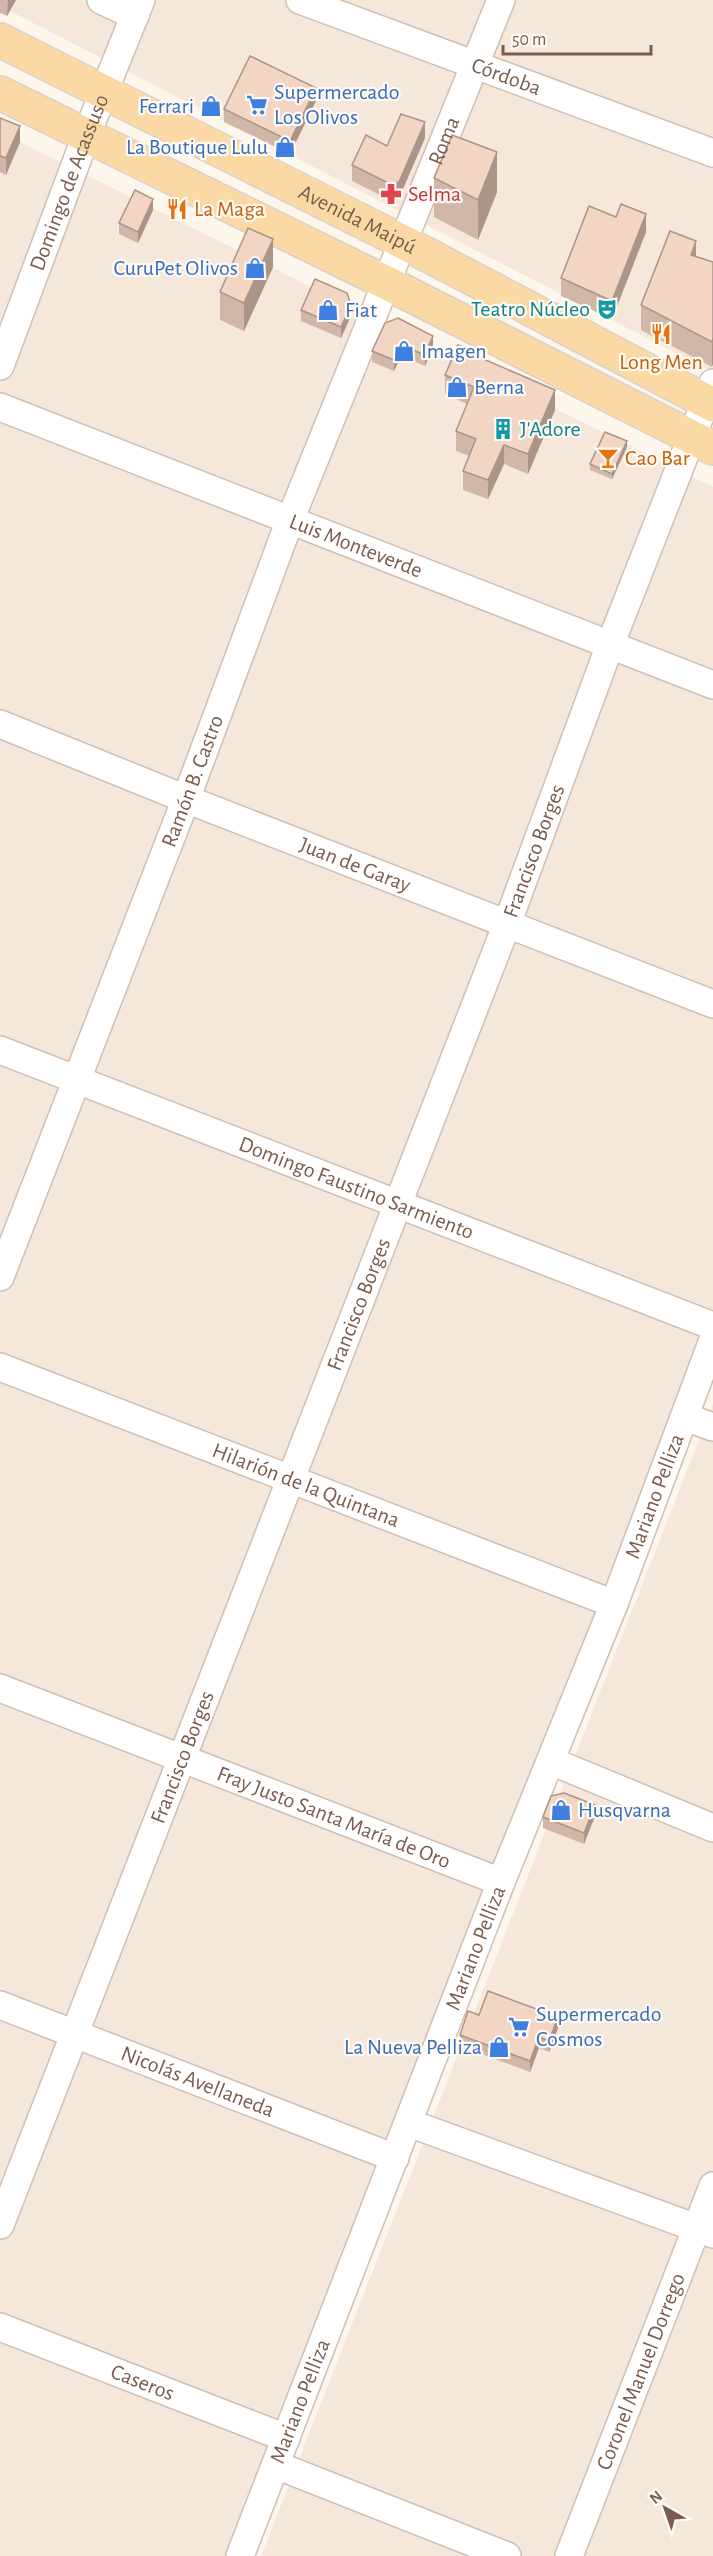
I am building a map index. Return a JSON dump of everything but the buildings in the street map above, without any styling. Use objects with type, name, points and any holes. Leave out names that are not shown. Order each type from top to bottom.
[{"type":"main road","name":"Avenida Maipú","points":[[0,40],[711,396]]},
{"type":"main road","name":"Avenida Maipú","points":[[0,93],[387,283],[702,443]]},
{"type":"street","points":[[101,0],[138,8]]},
{"type":"street","name":"Córdoba","points":[[300,0],[713,153]]},
{"type":"street","name":"Roma","points":[[387,283],[501,0]]},
{"type":"street","name":"Domingo de Acassuso","points":[[0,366],[86,136],[138,8]]},
{"type":"street","name":"Ramón B. Castro","points":[[0,1277],[186,799],[290,520],[387,283]]},
{"type":"street","name":"Francisco Borges","points":[[0,2225],[507,924],[610,645],[702,443],[711,396]]},
{"type":"street","name":"Luis Monteverde","points":[[0,407],[713,686]]},
{"type":"street","name":"Juan de Garay","points":[[0,724],[186,799],[713,1004]]},
{"type":"street","name":"Domingo Faustino Sarmiento","points":[[0,1050],[713,1326]]},
{"type":"street","name":"Mariano Pelliza","points":[[240,2556],[501,1882],[614,1604],[713,1341]]},
{"type":"street","name":"Hilarión de la Quintana","points":[[0,1367],[614,1604]]},
{"type":"street","points":[[685,1417],[713,1427]]},
{"type":"street","name":"Fray Justo Santa María de Oro","points":[[0,1688],[501,1882]]},
{"type":"street","points":[[551,1761],[713,1828]]},
{"type":"street","name":"Nicolás Avellaneda","points":[[0,2006],[395,2158]]},
{"type":"street","points":[[409,2123],[705,2231]]},
{"type":"street","name":"Coronel Manuel Dorrego","points":[[569,2556],[705,2231],[713,2186]]},
{"type":"street","name":"Caseros","points":[[0,2327],[286,2438]]},
{"type":"street","points":[[276,2465],[507,2556]]},
{"type":"shaded area","points":[[0,0],[713,0],[713,372],[0,6]]},
{"type":"shaded area","points":[[0,132],[713,487],[713,1313],[230,2556],[0,2556]]},
{"type":"shaded area","points":[[713,1404],[713,2556],[261,2556]]},
{"type":"place","name":"Supermercado Los Olivos","points":[[257,105]]},
{"type":"place","name":"Ferrari","points":[[211,106]]},
{"type":"place","name":"La Boutique Lulu","points":[[285,147]]},
{"type":"place","name":"Selma","points":[[391,194]]},
{"type":"place","name":"La Maga","points":[[177,209]]},
{"type":"place","name":"CuruPet Olivos","points":[[255,268]]},
{"type":"place","name":"Teatro Núcleo","points":[[607,309]]},
{"type":"place","name":"Fiat","points":[[328,310]]},
{"type":"place","name":"Long Men","points":[[661,334]]},
{"type":"place","name":"Imagen","points":[[404,351]]},
{"type":"place","name":"Berna","points":[[457,387]]},
{"type":"place","name":"J'Adore","points":[[503,429]]},
{"type":"place","name":"Cao Bar","points":[[608,458]]},
{"type":"place","name":"Husqvarna","points":[[561,1810]]},
{"type":"place","name":"Supermercado Cosmos","points":[[519,2027]]},
{"type":"place","name":"La Nueva Pelliza","points":[[499,2047]]}]
